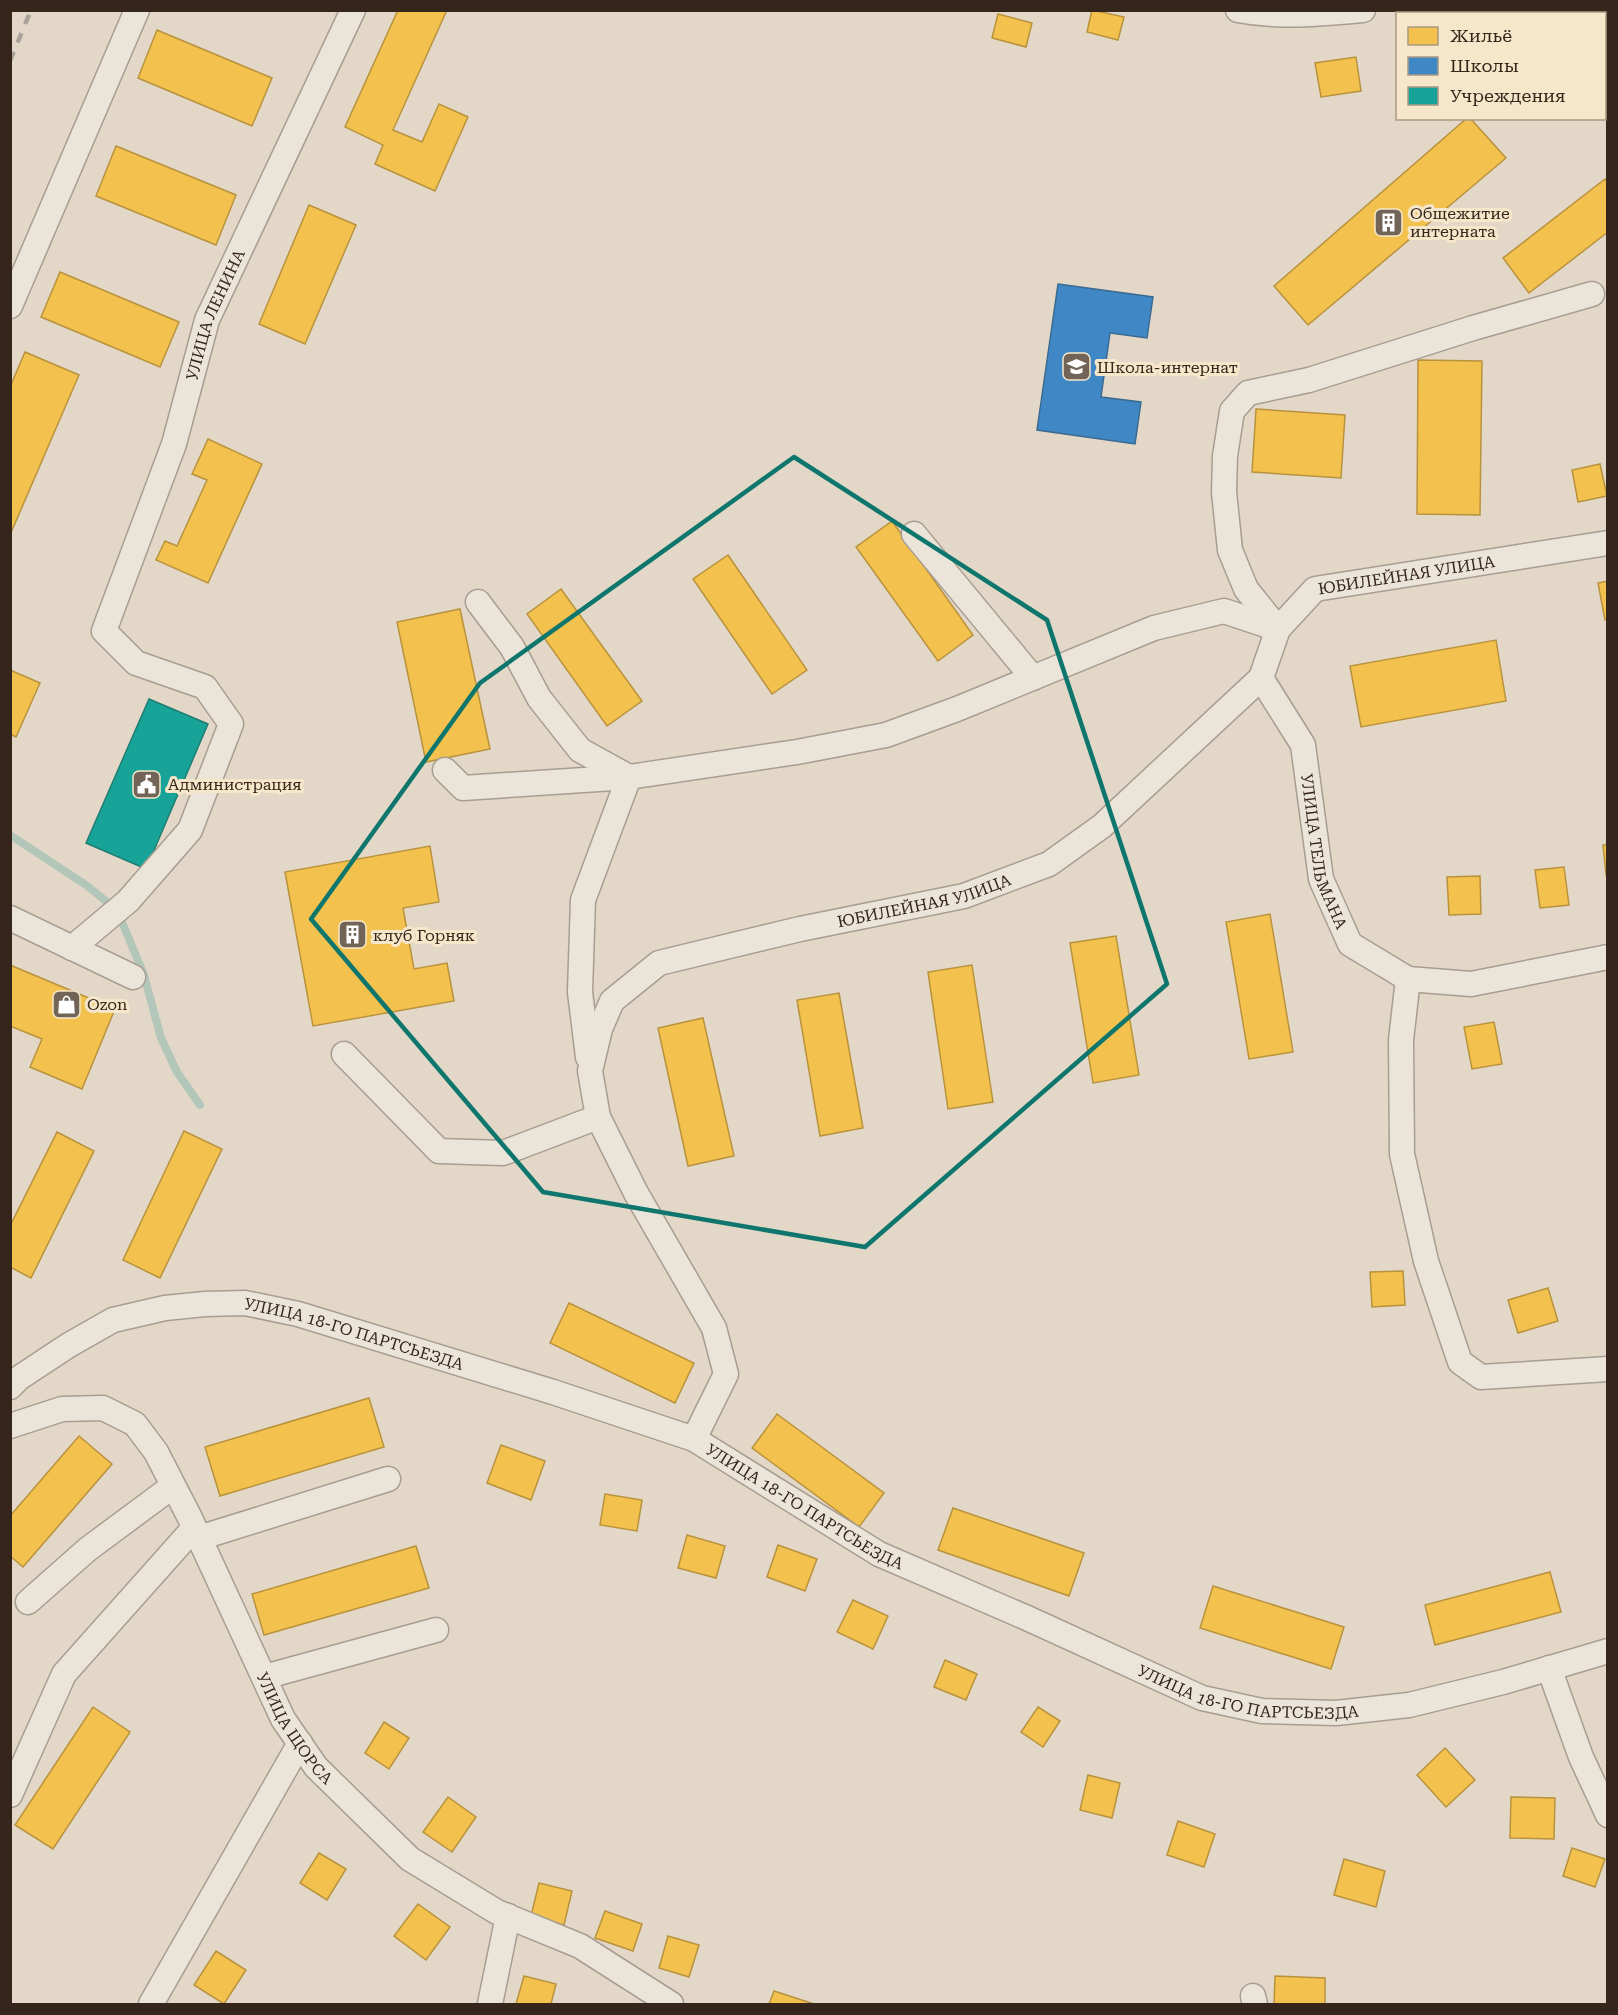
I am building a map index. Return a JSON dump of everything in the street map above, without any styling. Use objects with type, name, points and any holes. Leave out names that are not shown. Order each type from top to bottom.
[{"type":"street","points":[[10,306],[137,10]]},
{"type":"street","name":"УЛИЦА ЛЕНИНА","points":[[72,948],[128,901],[190,830],[231,724],[205,687],[136,663],[104,631],[174,444],[207,320],[353,10]]},
{"type":"street","points":[[1238,10],[1258,14],[1304,15],[1363,10]]},
{"type":"street","points":[[1278,629],[1246,589],[1230,550],[1224,492],[1225,456],[1232,411],[1248,393],[1309,380],[1473,328],[1592,294]]},
{"type":"street","points":[[914,534],[1033,678]]},
{"type":"street","name":"ЮБИЛЕЙНАЯ УЛИЦА","points":[[693,1439],[726,1374],[714,1328],[658,1233],[598,1117],[590,1071],[600,1029],[612,1001],[659,963],[800,929],[964,896],[1049,864],[1102,826],[1261,678],[1278,629],[1314,589],[1608,543]]},
{"type":"street","points":[[478,602],[512,647],[539,698],[580,750],[629,777]]},
{"type":"street","points":[[444,770],[463,788],[629,777],[797,752],[886,735],[957,709],[1154,628],[1224,610],[1278,629]]},
{"type":"street","name":"УЛИЦА ТЕЛЬМАНА","points":[[1261,678],[1303,745],[1321,879],[1350,944],[1408,979],[1471,984],[1608,957]]},
{"type":"street","points":[[590,1071],[580,992],[583,900],[629,777]]},
{"type":"street","points":[[10,918],[133,977]]},
{"type":"street","points":[[1408,979],[1401,1040],[1402,1154],[1426,1261],[1460,1362],[1481,1377],[1608,1369]]},
{"type":"street","points":[[344,1054],[439,1151],[504,1153],[598,1117]]},
{"type":"street","name":"УЛИЦА 18-ГО ПАРТСЬЕЗДА","points":[[10,1387],[69,1345],[113,1320],[165,1308],[245,1303],[298,1314],[553,1392],[693,1439],[879,1554],[1027,1618],[1202,1698],[1262,1711],[1336,1713],[1409,1705],[1608,1651]]},
{"type":"street","name":"УЛИЦА ЩОРСА","points":[[10,1426],[62,1408],[103,1408],[135,1424],[156,1452],[283,1719],[316,1767],[410,1858],[497,1912],[580,1946],[671,2004]]},
{"type":"street","points":[[10,1795],[64,1674],[196,1533],[388,1479]]},
{"type":"street","points":[[28,1602],[88,1549],[173,1486]]},
{"type":"street","points":[[264,1677],[436,1630]]},
{"type":"street","points":[[1550,1668],[1581,1757],[1608,1815]]},
{"type":"street","points":[[151,2004],[300,1743]]},
{"type":"street","points":[[490,2004],[508,1916]]},
{"type":"highlighted area","points":[[794,457],[1047,620],[1167,984],[865,1247],[543,1192],[311,919],[480,683]]},
{"type":"building: Жильё","points":[[398,10],[447,10],[393,130],[422,142],[439,104],[468,117],[435,191],[375,164],[383,145],[345,127]]},
{"type":"building: Жильё","points":[[1092,10],[1124,17],[1118,40],[1087,32]]},
{"type":"building: Жильё","points":[[998,14],[1032,23],[1026,47],[992,38]]},
{"type":"building: Жильё","points":[[157,30],[272,78],[252,126],[138,78]]},
{"type":"building: Жильё","points":[[1356,57],[1361,91],[1321,97],[1315,63]]},
{"type":"building: Жильё","name":"Общежитие интерната","points":[[1465,120],[1472,120],[1506,158],[1308,325],[1274,286]]},
{"type":"building: Жильё","points":[[116,146],[236,195],[216,245],[96,196]]},
{"type":"building: Жильё","points":[[1605,179],[1608,183],[1608,232],[1529,293],[1503,258]]},
{"type":"building: Жильё","points":[[309,205],[356,225],[305,344],[259,324]]},
{"type":"building: Жильё","points":[[60,272],[179,322],[160,367],[41,317]]},
{"type":"building: Жильё","points":[[25,352],[79,375],[10,535],[10,387]]},
{"type":"building: Жильё","points":[[1418,360],[1482,361],[1480,515],[1417,514]]},
{"type":"building: Жильё","points":[[1256,409],[1345,415],[1341,478],[1252,472]]},
{"type":"building: Жильё","points":[[208,439],[262,464],[208,583],[156,560],[165,541],[177,546],[207,480],[192,474]]},
{"type":"building: Жильё","points":[[1600,464],[1607,496],[1578,502],[1572,470]]},
{"type":"building: Жильё","points":[[892,521],[973,635],[938,661],[856,547]]},
{"type":"building: Жильё","points":[[728,555],[807,670],[772,694],[693,579]]},
{"type":"building: Жильё","points":[[1608,581],[1608,620],[1605,620],[1598,583]]},
{"type":"building: Жильё","points":[[561,589],[642,701],[607,726],[527,614]]},
{"type":"building: Жильё","points":[[460,609],[490,749],[426,762],[397,622]]},
{"type":"building: Жильё","points":[[1496,640],[1506,701],[1361,727],[1350,666]]},
{"type":"building: Жильё","points":[[10,670],[40,683],[16,737],[10,734]]},
{"type":"building: Жильё","points":[[1603,845],[1608,845],[1608,875],[1606,875]]},
{"type":"building: Жильё","name":"клуб Горняк","points":[[430,846],[439,902],[403,908],[414,969],[447,963],[454,1001],[313,1026],[285,872]]},
{"type":"building: Жильё","points":[[1564,867],[1569,905],[1540,908],[1535,870]]},
{"type":"building: Жильё","points":[[1480,876],[1481,914],[1449,915],[1447,877]]},
{"type":"building: Жильё","points":[[1270,914],[1293,1052],[1249,1059],[1226,922]]},
{"type":"building: Жильё","points":[[1116,936],[1139,1075],[1093,1083],[1070,943]]},
{"type":"building: Жильё","points":[[10,965],[115,1009],[82,1089],[30,1067],[42,1039],[10,1026]]},
{"type":"building: Жильё","points":[[972,965],[993,1102],[948,1109],[928,972]]},
{"type":"building: Жильё","points":[[839,993],[863,1128],[820,1136],[797,1000]]},
{"type":"building: Жильё","points":[[703,1018],[734,1156],[688,1166],[658,1028]]},
{"type":"building: Жильё","points":[[1494,1022],[1502,1064],[1472,1069],[1464,1027]]},
{"type":"building: Жильё","points":[[184,1131],[222,1149],[160,1278],[123,1260]]},
{"type":"building: Жильё","points":[[57,1132],[94,1151],[31,1278],[10,1267],[10,1226]]},
{"type":"building: Жильё","points":[[1403,1271],[1405,1305],[1372,1307],[1370,1272]]},
{"type":"building: Жильё","points":[[1548,1288],[1558,1321],[1518,1333],[1508,1300]]},
{"type":"building: Жильё","points":[[569,1303],[694,1363],[675,1403],[550,1343]]},
{"type":"building: Жильё","points":[[369,1398],[384,1447],[220,1496],[205,1447]]},
{"type":"building: Жильё","points":[[777,1414],[884,1493],[859,1527],[752,1448]]},
{"type":"building: Жильё","points":[[79,1436],[112,1464],[23,1567],[10,1556],[10,1516]]},
{"type":"building: Жильё","points":[[501,1445],[545,1461],[531,1500],[487,1483]]},
{"type":"building: Жильё","points":[[605,1494],[642,1500],[637,1531],[600,1525]]},
{"type":"building: Жильё","points":[[953,1508],[1084,1553],[1069,1596],[938,1550]]},
{"type":"building: Жильё","points":[[687,1535],[725,1546],[716,1578],[678,1568]]},
{"type":"building: Жильё","points":[[778,1545],[817,1559],[805,1591],[767,1577]]},
{"type":"building: Жильё","points":[[416,1546],[429,1588],[264,1635],[252,1594]]},
{"type":"building: Жильё","points":[[1550,1572],[1561,1612],[1435,1645],[1425,1605]]},
{"type":"building: Жильё","points":[[1213,1586],[1344,1627],[1331,1669],[1200,1628]]},
{"type":"building: Жильё","points":[[853,1600],[888,1616],[873,1649],[837,1632]]},
{"type":"building: Жильё","points":[[945,1660],[977,1674],[966,1700],[934,1687]]},
{"type":"building: Жильё","points":[[93,1707],[130,1732],[53,1849],[15,1825]]},
{"type":"building: Жильё","points":[[1038,1707],[1060,1721],[1043,1747],[1021,1732]]},
{"type":"building: Жильё","points":[[384,1722],[409,1738],[389,1769],[365,1753]]},
{"type":"building: Жильё","points":[[1445,1748],[1475,1780],[1446,1807],[1417,1775]]},
{"type":"building: Жильё","points":[[1088,1775],[1120,1783],[1112,1818],[1080,1810]]},
{"type":"building: Жильё","points":[[448,1797],[476,1817],[452,1852],[423,1832]]},
{"type":"building: Жильё","points":[[1511,1797],[1555,1798],[1554,1839],[1510,1838]]},
{"type":"building: Жильё","points":[[1178,1821],[1215,1834],[1204,1867],[1167,1855]]},
{"type":"building: Жильё","points":[[1572,1848],[1605,1859],[1595,1887],[1563,1876]]},
{"type":"building: Жильё","points":[[319,1853],[346,1869],[327,1900],[300,1883]]},
{"type":"building: Жильё","points":[[1344,1859],[1385,1871],[1376,1907],[1334,1895]]},
{"type":"building: Жильё","points":[[539,1883],[572,1891],[564,1925],[531,1916]]},
{"type":"building: Жильё","points":[[418,1904],[450,1927],[426,1960],[394,1936]]},
{"type":"building: Жильё","points":[[605,1911],[642,1924],[633,1951],[595,1938]]},
{"type":"building: Жильё","points":[[668,1936],[699,1945],[689,1977],[659,1968]]},
{"type":"building: Жильё","points":[[216,1951],[246,1970],[224,2004],[194,1985]]},
{"type":"building: Жильё","points":[[524,1976],[556,1984],[551,2004],[516,2004]]},
{"type":"building: Жильё","points":[[1275,1976],[1325,1978],[1325,2004],[1274,2004]]},
{"type":"building: Жильё","points":[[774,1991],[814,2004],[769,2004]]},
{"type":"building: Школы","name":"Школа-интернат","points":[[1058,284],[1153,297],[1147,338],[1110,333],[1101,397],[1141,402],[1135,444],[1037,430]]},
{"type":"building: Учреждения","name":"Администрация","points":[[149,699],[208,724],[146,869],[86,843]]},
{"type":"waterway","points":[[10,835],[86,885],[117,910],[144,975],[161,1038],[177,1072],[200,1105]]},
{"type":"railway","points":[[10,61],[31,10]]},
{"type":"place","name":"Общежитие интерната","points":[[1389,222]]},
{"type":"place","name":"Школа-интернат","points":[[1076,367]]},
{"type":"place","name":"Администрация","points":[[147,784]]},
{"type":"place","name":"клуб Горняк","points":[[352,935]]},
{"type":"place","name":"Ozon","points":[[66,1004]]}]
